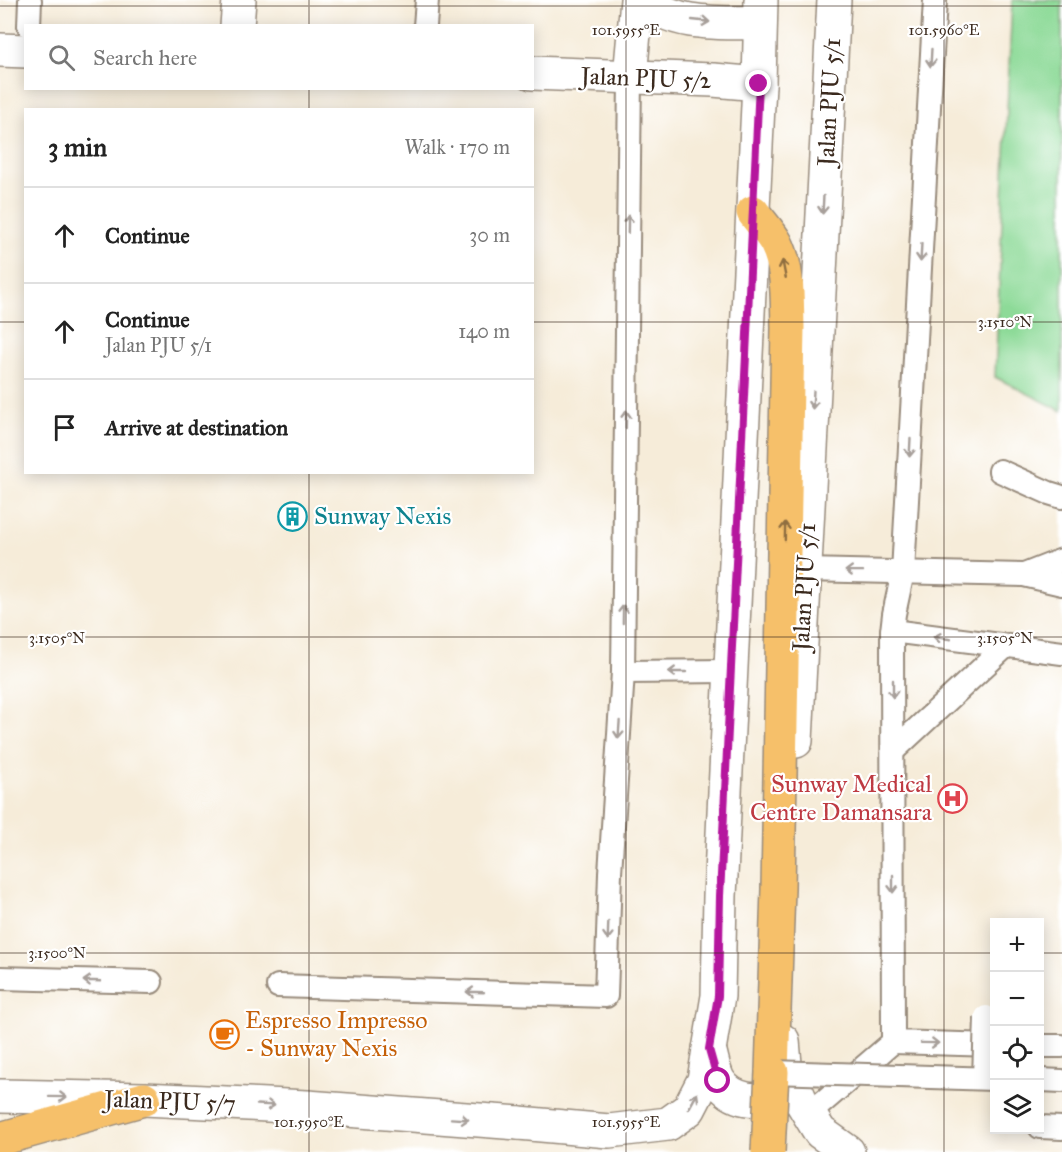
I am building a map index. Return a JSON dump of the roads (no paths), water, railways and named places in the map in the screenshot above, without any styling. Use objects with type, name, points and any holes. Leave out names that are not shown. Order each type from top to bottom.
[{"type":"main road","points":[[753,212],[776,242],[784,266],[788,327],[779,843],[779,1068],[768,1152]]},
{"type":"main road","points":[[0,1139],[144,1099]]},
{"type":"street","points":[[237,24],[239,0]]},
{"type":"street","points":[[630,77],[637,0]]},
{"type":"street","points":[[648,0],[653,6],[680,19],[710,22],[761,12],[730,671]]},
{"type":"street","name":"Jalan PJU 5/1","points":[[834,0],[779,1068],[820,1132],[848,1152]]},
{"type":"street","points":[[0,50],[24,51]]},
{"type":"street","name":"Jalan PJU 5/2","points":[[534,73],[759,84]]},
{"type":"street","name":"Jalan PJU 5/7","points":[[0,1096],[144,1099],[307,1107],[609,1131],[668,1124],[689,1109],[704,1080],[718,996],[730,671]]},
{"type":"street","points":[[709,1049],[718,1081],[732,1094],[748,1101],[767,1097],[777,1089],[779,1068]]},
{"type":"lane","points":[[29,24],[30,0]]},
{"type":"lane","points":[[425,24],[427,0]]},
{"type":"lane","points":[[893,1042],[892,631],[903,572],[935,0]]},
{"type":"lane","points":[[278,986],[606,996],[611,861],[623,672],[630,77]]},
{"type":"lane","points":[[1000,471],[1062,497]]},
{"type":"lane","points":[[1024,575],[1062,560]]},
{"type":"lane","points":[[805,570],[1024,575],[1062,584]]},
{"type":"lane","points":[[892,631],[1062,653]]},
{"type":"lane","points":[[893,751],[1006,646]]},
{"type":"lane","points":[[623,672],[730,671]]},
{"type":"lane","points":[[0,978],[151,982]]},
{"type":"lane","points":[[779,1068],[989,1079],[986,1017]]},
{"type":"lane","points":[[809,1114],[893,1042],[990,1045]]},
{"type":"lane","points":[[1044,1046],[1062,1046]]},
{"type":"lane","points":[[1044,1080],[1062,1081]]},
{"type":"lane","points":[[1044,1127],[1062,1128]]},
{"type":"lane","points":[[0,1147],[54,1140]]},
{"type":"place","name":"Sunway Nexis","points":[[293,516]]},
{"type":"place","name":"Sunway Medical Centre Damansara","points":[[953,798]]},
{"type":"place","name":"Espresso Impresso - Sunway Nexis","points":[[224,1034]]}]
